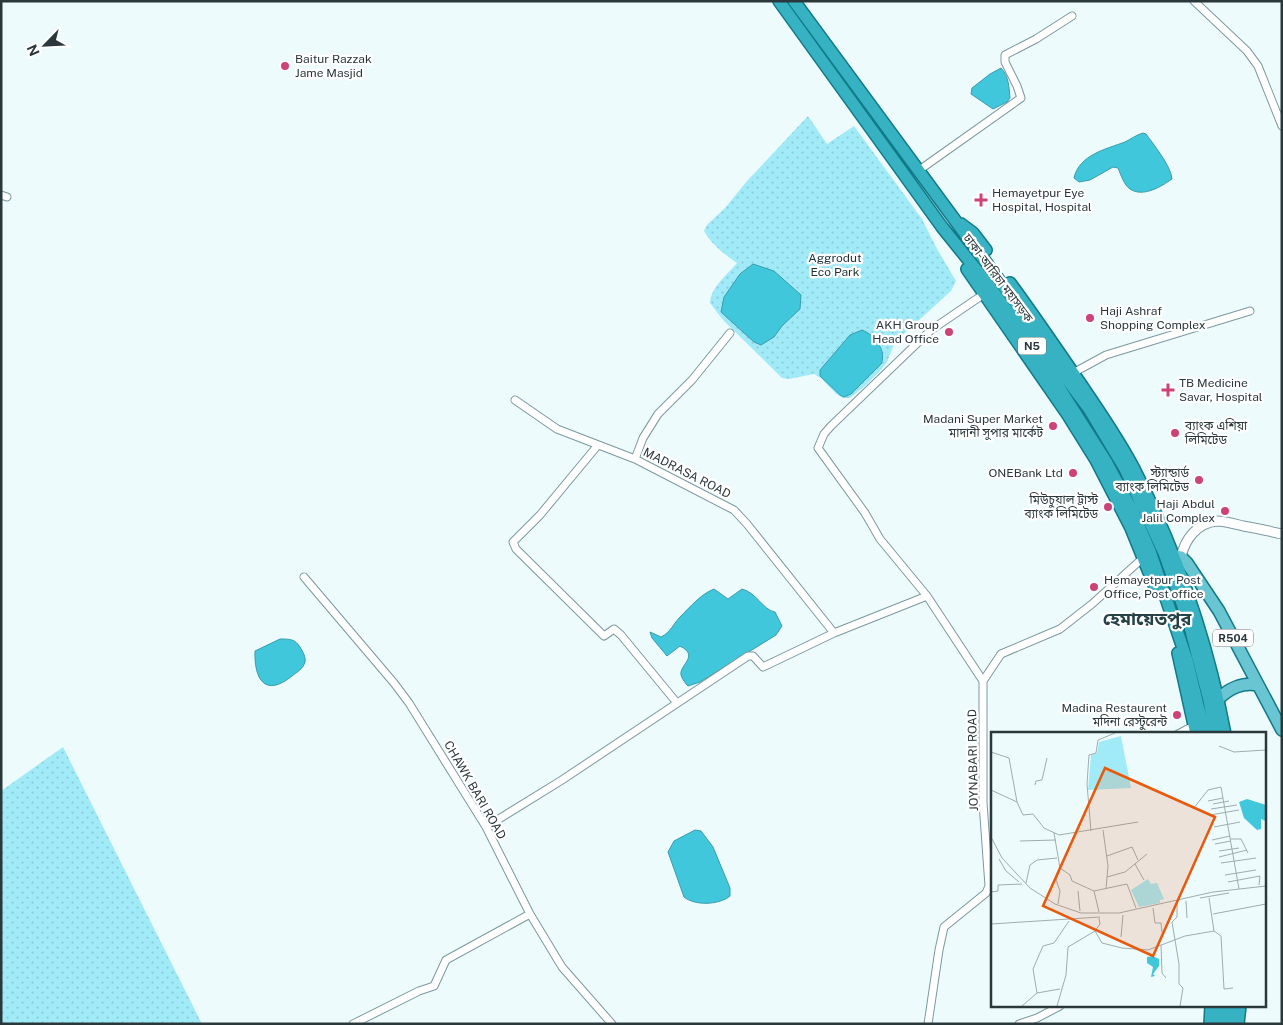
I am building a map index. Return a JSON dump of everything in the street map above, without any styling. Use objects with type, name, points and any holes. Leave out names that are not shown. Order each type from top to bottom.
[{"type":"highway","name":"ঢাকা-আরিচা মহাসড়ক","points":[[779,1],[942,227],[987,283],[1034,348],[1107,463],[1131,508],[1150,551],[1188,660],[1205,732]]},
{"type":"highway","name":"ঢাকা-আরিচা মহাসড়ক","points":[[794,1],[1010,295],[1062,374],[1089,409],[1125,470],[1164,553],[1190,623],[1209,700],[1215,732]]},
{"type":"highway","points":[[952,217],[973,233],[1029,309],[1114,433],[1134,468],[1177,553],[1197,616],[1225,732]]},
{"type":"highway","points":[[942,227],[960,259],[1068,415],[1096,460],[1131,528],[1144,557],[1177,649],[1195,729]]},
{"type":"highway","points":[[1210,1024],[1211,1008]]},
{"type":"highway","points":[[1218,1024],[1220,1008]]},
{"type":"highway","points":[[1228,1024],[1229,1008]]},
{"type":"highway","points":[[1238,1024],[1240,1008]]},
{"type":"main road","name":"R504","points":[[1177,553],[1187,563],[1219,611],[1282,730]]},
{"type":"main road","name":"R504","points":[[1177,553],[1192,559],[1224,608],[1282,716]]},
{"type":"main road","points":[[1218,699],[1237,686],[1248,683],[1258,685]]},
{"type":"street","points":[[1194,1],[1247,51],[1258,66],[1282,126]]},
{"type":"street","points":[[918,171],[1021,98],[1017,86],[1004,62],[1005,55],[1036,39],[1072,16]]},
{"type":"street","points":[[984,294],[931,330],[917,343],[831,426],[824,434],[819,446],[820,452],[859,505],[880,538],[927,596],[983,681],[1001,654],[1060,629],[1092,604],[1144,557]]},
{"type":"street","points":[[1073,373],[1106,355],[1250,311]]},
{"type":"street","points":[[635,459],[643,438],[658,414],[692,380],[730,333]]},
{"type":"street","name":"MADRASA ROAD","points":[[515,400],[558,430],[635,459],[734,510],[834,633]]},
{"type":"street","points":[[598,445],[540,515],[512,542],[516,549],[604,636],[614,629],[621,635],[677,703]]},
{"type":"street","points":[[1177,553],[1196,529],[1204,524],[1218,521],[1282,534]]},
{"type":"street","name":"CHAWK BARI ROAD","points":[[304,577],[409,703],[486,827],[530,914],[562,967],[612,1024]]},
{"type":"street","points":[[486,827],[562,780],[748,656],[753,656],[763,668],[834,633],[927,596]]},
{"type":"street","name":"JOYNABARI ROAD","points":[[928,1024],[944,928],[986,893],[990,886],[983,803],[983,681]]},
{"type":"street","points":[[353,1024],[419,991],[434,986],[446,960],[530,914]]},
{"type":"street","points":[[1019,1024],[1056,1008]]},
{"type":"green space","name":"Aggrodut Eco Park","points":[[808,116],[827,144],[854,126],[922,219],[956,281],[951,291],[895,342],[887,362],[880,371],[850,398],[843,398],[836,394],[822,379],[814,374],[789,379],[782,378],[723,320],[710,303],[716,286],[737,263],[711,241],[704,231],[707,225],[725,208],[747,181]]},
{"type":"green space","points":[[63,747],[202,1024],[1,1024],[1,791]]},
{"type":"shaded area","points":[[1001,68],[1007,78],[1010,98],[1007,102],[993,109],[971,94],[972,88]]},
{"type":"shaded area","points":[[1143,133],[1146,134],[1169,168],[1172,179],[1168,182],[1146,192],[1135,191],[1126,185],[1118,168],[1113,167],[1090,180],[1079,182],[1074,178],[1077,170],[1087,158]]},
{"type":"shaded area","points":[[753,264],[774,271],[801,295],[800,309],[782,326],[774,337],[761,345],[754,342],[721,312],[724,297],[740,274]]},
{"type":"shaded area","points":[[862,330],[867,332],[879,344],[882,354],[881,364],[851,394],[844,397],[820,376],[820,370],[850,335]]},
{"type":"shaded area","points":[[714,589],[728,599],[742,589],[747,591],[771,611],[775,612],[782,626],[776,635],[700,682],[688,686],[681,675],[681,671],[689,657],[686,650],[680,646],[667,656],[652,638],[650,632],[661,637],[664,635],[696,601]]},
{"type":"shaded area","points":[[280,639],[289,639],[296,642],[303,653],[305,662],[300,670],[283,682],[268,685],[259,677],[255,661],[255,651]]},
{"type":"shaded area","points":[[695,830],[701,831],[713,847],[730,888],[730,896],[714,903],[694,902],[684,897],[668,852],[674,841]]},
{"type":"place","name":"Baitur Razzak Jame Masjid","points":[[285,66]]},
{"type":"place","name":"Hemayetpur Eye Hospital, Hospital","points":[[981,200]]},
{"type":"place","name":"Haji Ashraf Shopping Complex","points":[[1090,318]]},
{"type":"place","name":"AKH Group Head Office","points":[[949,332]]},
{"type":"place","name":"TB Medicine Savar, Hospital","points":[[1168,390]]},
{"type":"place","name":"Madani Super Market মাদানী সুপার মার্কেট","points":[[1053,426]]},
{"type":"place","name":"ব্যাংক এশিয়া লিমিটেড","points":[[1175,433]]},
{"type":"place","name":"ONEBank Ltd","points":[[1073,473]]},
{"type":"place","name":"স্ট্যান্ডার্ড ব্যাংক লিমিটেড","points":[[1199,480]]},
{"type":"place","name":"মিউচুয়াল ট্রাস্ট ব্যাংক লিমিটেড","points":[[1108,507]]},
{"type":"place","name":"Haji Abdul Jalil Complex","points":[[1225,511]]},
{"type":"place","name":"Hemayetpur Post Office, Post office","points":[[1094,587]]},
{"type":"place","name":"Madina Restaurent মদিনা রেস্টুরেন্ট","points":[[1177,715]]},
{"type":"district","name":"হেমায়েতপুর","points":[[1147,619]]}]
